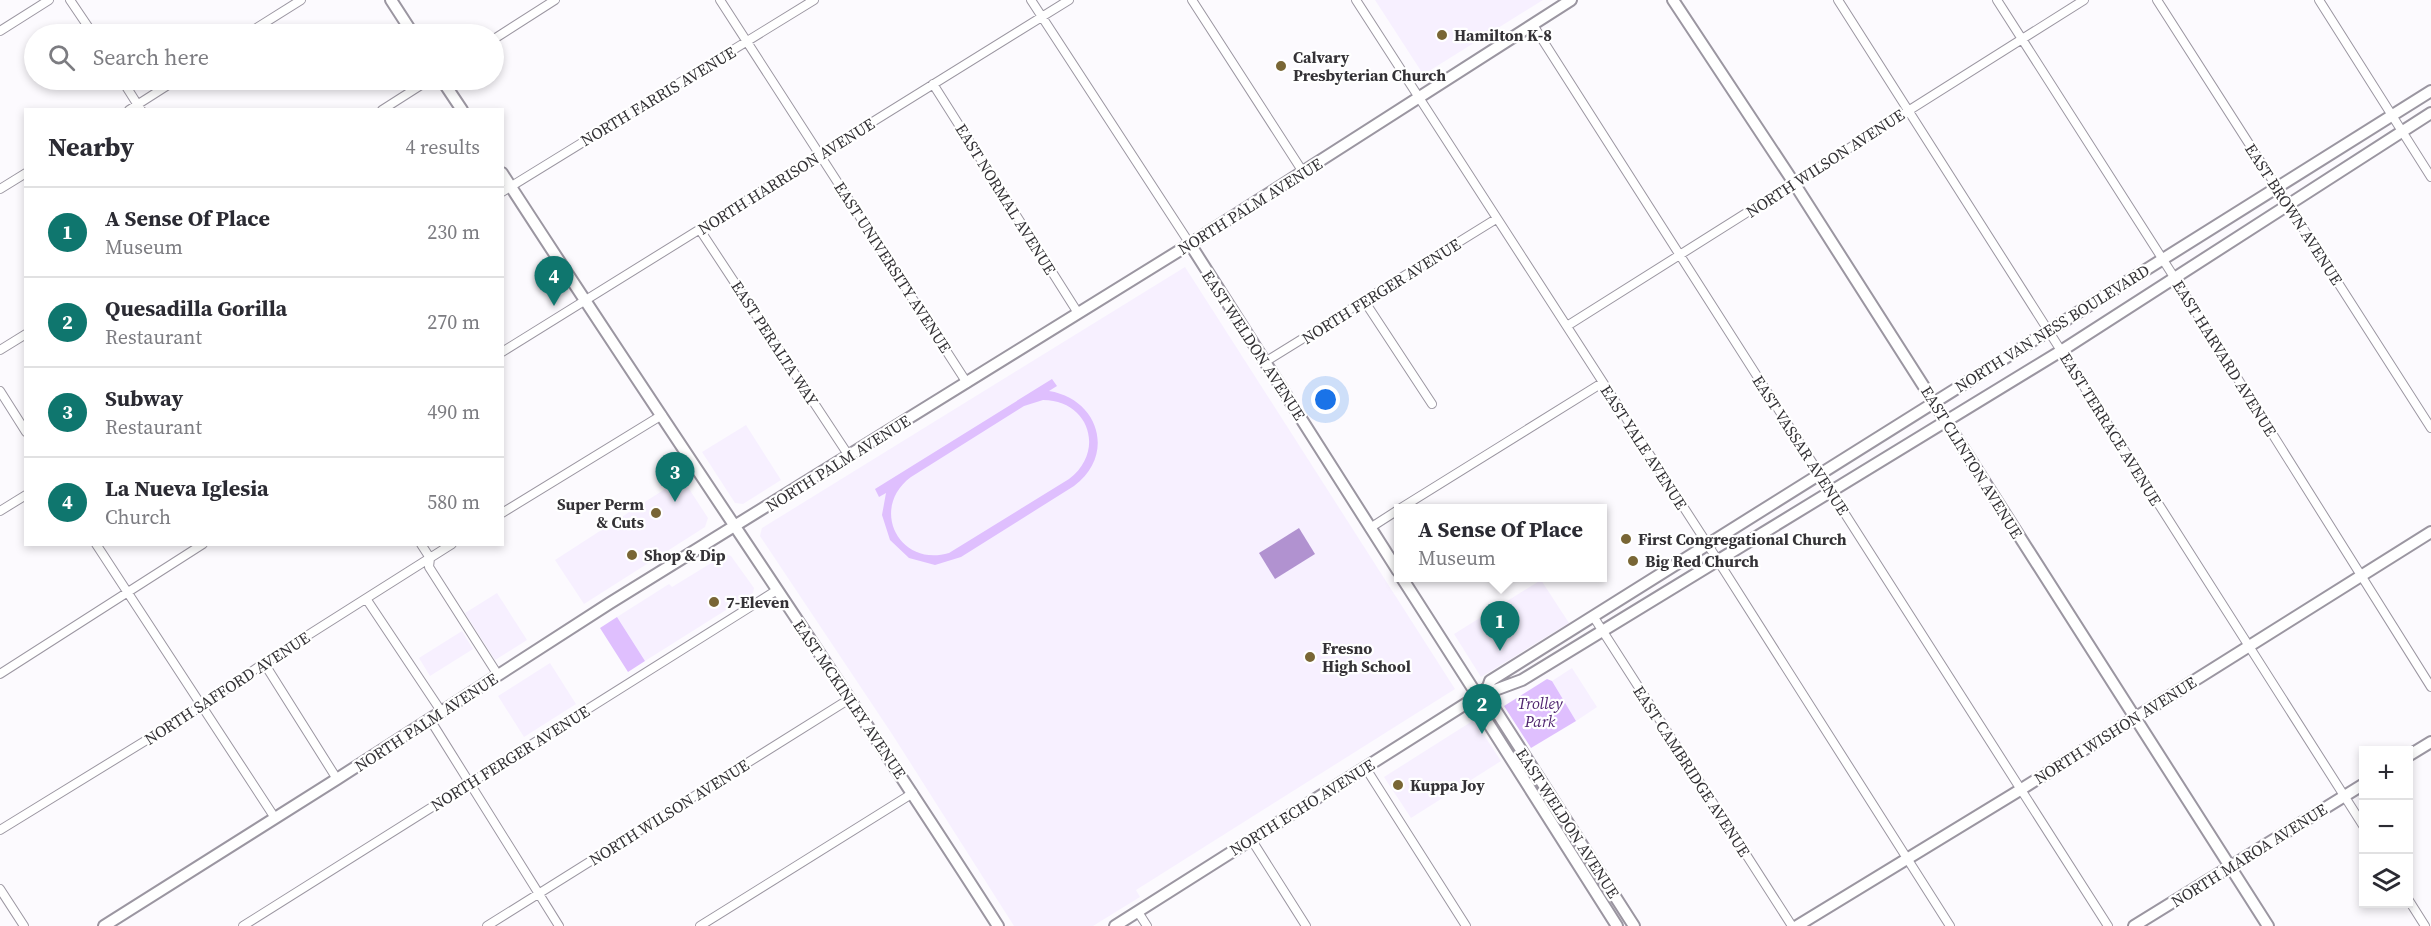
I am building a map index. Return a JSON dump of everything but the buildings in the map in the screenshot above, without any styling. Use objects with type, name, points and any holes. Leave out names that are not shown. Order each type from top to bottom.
[{"type":"main road","points":[[391,0],[407,24]]},
{"type":"main road","name":"NORTH PALM AVENUE","points":[[104,926],[610,603],[967,383],[1420,99],[1571,0]]},
{"type":"main road","name":"EAST CLINTON AVENUE","points":[[1673,0],[1794,183],[2268,926]]},
{"type":"main road","points":[[449,90],[461,108]]},
{"type":"main road","name":"NORTH VAN NESS BOULEVARD","points":[[2431,91],[1490,681],[1488,687],[1495,690],[1510,686],[1718,561],[2061,351],[2431,113]]},
{"type":"main road","name":"EAST MCKINLEY AVENUE","points":[[507,189],[586,299],[734,527],[851,698],[998,926]]},
{"type":"main road","name":"EAST WELDON AVENUE","points":[[1190,244],[1394,564]]},
{"type":"main road","name":"NORTH WISHON AVENUE","points":[[1797,926],[2431,532]]},
{"type":"main road","name":"EAST WELDON AVENUE","points":[[1405,582],[1478,695],[1491,703],[1634,926]]},
{"type":"main road","name":"NORTH ECHO AVENUE","points":[[1115,926],[1488,687]]},
{"type":"main road","name":"EAST WELDON AVENUE","points":[[1478,695],[1480,710],[1617,926]]},
{"type":"main road","points":[[2413,753],[2431,742]]},
{"type":"main road","name":"NORTH MAROA AVENUE","points":[[2134,926],[2359,787]]},
{"type":"main road","points":[[1555,828],[1567,820]]},
{"type":"main road","points":[[1610,914],[1622,906]]},
{"type":"street","points":[[0,31],[49,0]]},
{"type":"street","points":[[70,0],[86,24]]},
{"type":"street","points":[[263,24],[301,0]]},
{"type":"street","points":[[504,33],[555,0]]},
{"type":"street","name":"EAST UNIVERSITY AVENUE","points":[[720,0],[967,383]]},
{"type":"street","name":"NORTH FARRIS AVENUE","points":[[507,189],[814,0]]},
{"type":"street","name":"EAST WELDON AVENUE","points":[[1031,0],[1190,244]]},
{"type":"street","name":"NORTH HARRISON AVENUE","points":[[504,351],[1069,0]]},
{"type":"street","points":[[1192,0],[1303,172]]},
{"type":"street","name":"EAST YALE AVENUE","points":[[1356,0],[1708,545],[1950,926]]},
{"type":"street","name":"EAST TERRACE AVENUE","points":[[1838,0],[2359,819]]},
{"type":"street","name":"EAST HARVARD AVENUE","points":[[1997,0],[2163,259],[2431,687]]},
{"type":"street","name":"NORTH WILSON AVENUE","points":[[1567,326],[2084,0]]},
{"type":"street","name":"EAST BROWN AVENUE","points":[[2157,0],[2431,428]]},
{"type":"street","points":[[2319,0],[2431,177]]},
{"type":"street","name":"EAST VASSAR AVENUE","points":[[1533,25],[2108,926]]},
{"type":"street","name":"EAST NORMAL AVENUE","points":[[933,84],[1078,313]]},
{"type":"street","points":[[128,90],[139,107],[162,90]]},
{"type":"street","points":[[385,108],[413,90]]},
{"type":"street","points":[[0,189],[24,174]]},
{"type":"street","name":"NORTH FERGER AVENUE","points":[[1265,362],[1496,219]]},
{"type":"street","name":"EAST PERALTA WAY","points":[[700,230],[849,456]]},
{"type":"street","points":[[1365,302],[1432,404]]},
{"type":"street","points":[[0,350],[24,335]]},
{"type":"street","points":[[1407,504],[1602,383]]},
{"type":"street","points":[[0,391],[24,429]]},
{"type":"street","points":[[504,512],[662,415]]},
{"type":"street","points":[[0,511],[24,496]]},
{"type":"street","points":[[1370,528],[1394,512]]},
{"type":"street","points":[[97,546],[275,818]]},
{"type":"street","points":[[0,674],[200,546]]},
{"type":"street","points":[[422,546],[429,558],[429,567],[498,675]]},
{"type":"street","name":"NORTH SAFFORD AVENUE","points":[[0,830],[202,705],[449,546]]},
{"type":"street","name":"NORTH FERGER AVENUE","points":[[243,926],[777,590]]},
{"type":"street","points":[[367,600],[441,711]]},
{"type":"street","name":"EAST CAMBRIDGE AVENUE","points":[[1593,616],[1792,926]]},
{"type":"street","points":[[264,663],[337,779]]},
{"type":"street","name":"NORTH WILSON AVENUE","points":[[487,926],[851,698]]},
{"type":"street","points":[[429,718],[559,926]]},
{"type":"street","points":[[1365,767],[1466,926]]},
{"type":"street","points":[[700,926],[913,793]]},
{"type":"street","points":[[1251,839],[1306,926]]},
{"type":"street","points":[[0,889],[24,926]]},
{"type":"street","points":[[2413,906],[2425,926]]},
{"type":"street","points":[[1137,912],[1146,926]]},
{"type":"shaded area","name":"Hamilton K-8","points":[[1375,0],[1543,0],[1429,71],[1421,71]]},
{"type":"shaded area","name":"Fresno High School","points":[[1185,267],[1455,689],[1136,890],[1140,897],[1093,926],[1014,926],[892,734],[760,536],[762,528]]},
{"type":"shaded area","points":[[746,425],[781,480],[743,504],[735,503],[702,452]]},
{"type":"shaded area","points":[[682,478],[708,518],[705,527],[584,604],[555,560]]},
{"type":"shaded area","points":[[1299,528],[1315,554],[1275,579],[1259,553]]},
{"type":"shaded area","points":[[726,554],[731,556],[754,588],[753,593],[645,661],[617,617],[669,584],[672,587]]},
{"type":"shaded area","points":[[1538,582],[1542,582],[1569,623],[1481,677],[1454,634]]},
{"type":"shaded area","points":[[497,593],[527,640],[495,660],[465,613]]},
{"type":"shaded area","points":[[462,631],[473,649],[430,676],[419,658]]},
{"type":"shaded area","points":[[550,663],[576,704],[524,737],[498,696]]},
{"type":"shaded area","points":[[1572,668],[1597,707],[1576,721],[1552,681]]},
{"type":"shaded area","points":[[1474,720],[1501,761],[1411,818],[1384,777]]},
{"type":"green space","points":[[1052,379],[1057,386],[1049,391],[1066,396],[1080,405],[1090,416],[1096,430],[1098,444],[1095,459],[1087,473],[1074,486],[961,557],[935,565],[909,558],[890,540],[882,515],[886,493],[879,497],[875,489]],"holes":[[[1043,400],[1059,402],[1072,408],[1081,418],[1087,429],[1089,442],[1087,455],[1080,468],[1069,479],[949,553],[931,555],[916,552],[904,544],[895,532],[891,519],[892,504],[899,490],[911,477],[1024,406]]]},
{"type":"green space","points":[[617,617],[645,661],[628,672],[600,628]]},
{"type":"green space","name":"Trolley Park","points":[[1547,679],[1552,681],[1576,721],[1531,748],[1504,706]]},
{"type":"place","name":"Hamilton K-8","points":[[1442,35]]},
{"type":"place","name":"Calvary Presbyterian Church","points":[[1281,66]]},
{"type":"place","name":"La Nueva Iglesia","points":[[554,306]]},
{"type":"place","name":"Subway","points":[[675,502]]},
{"type":"place","name":"Super Perm & Cuts","points":[[656,513]]},
{"type":"place","name":"First Congregational Church","points":[[1626,539]]},
{"type":"place","name":"Shop & Dip","points":[[632,555]]},
{"type":"place","name":"Big Red Church","points":[[1633,561]]},
{"type":"place","name":"7-Eleven","points":[[714,602]]},
{"type":"place","name":"A Sense Of Place","points":[[1500,651]]},
{"type":"place","name":"Fresno High School","points":[[1310,657]]},
{"type":"place","name":"Quesadilla Gorilla","points":[[1482,734]]},
{"type":"place","name":"Kuppa Joy","points":[[1398,785]]}]
